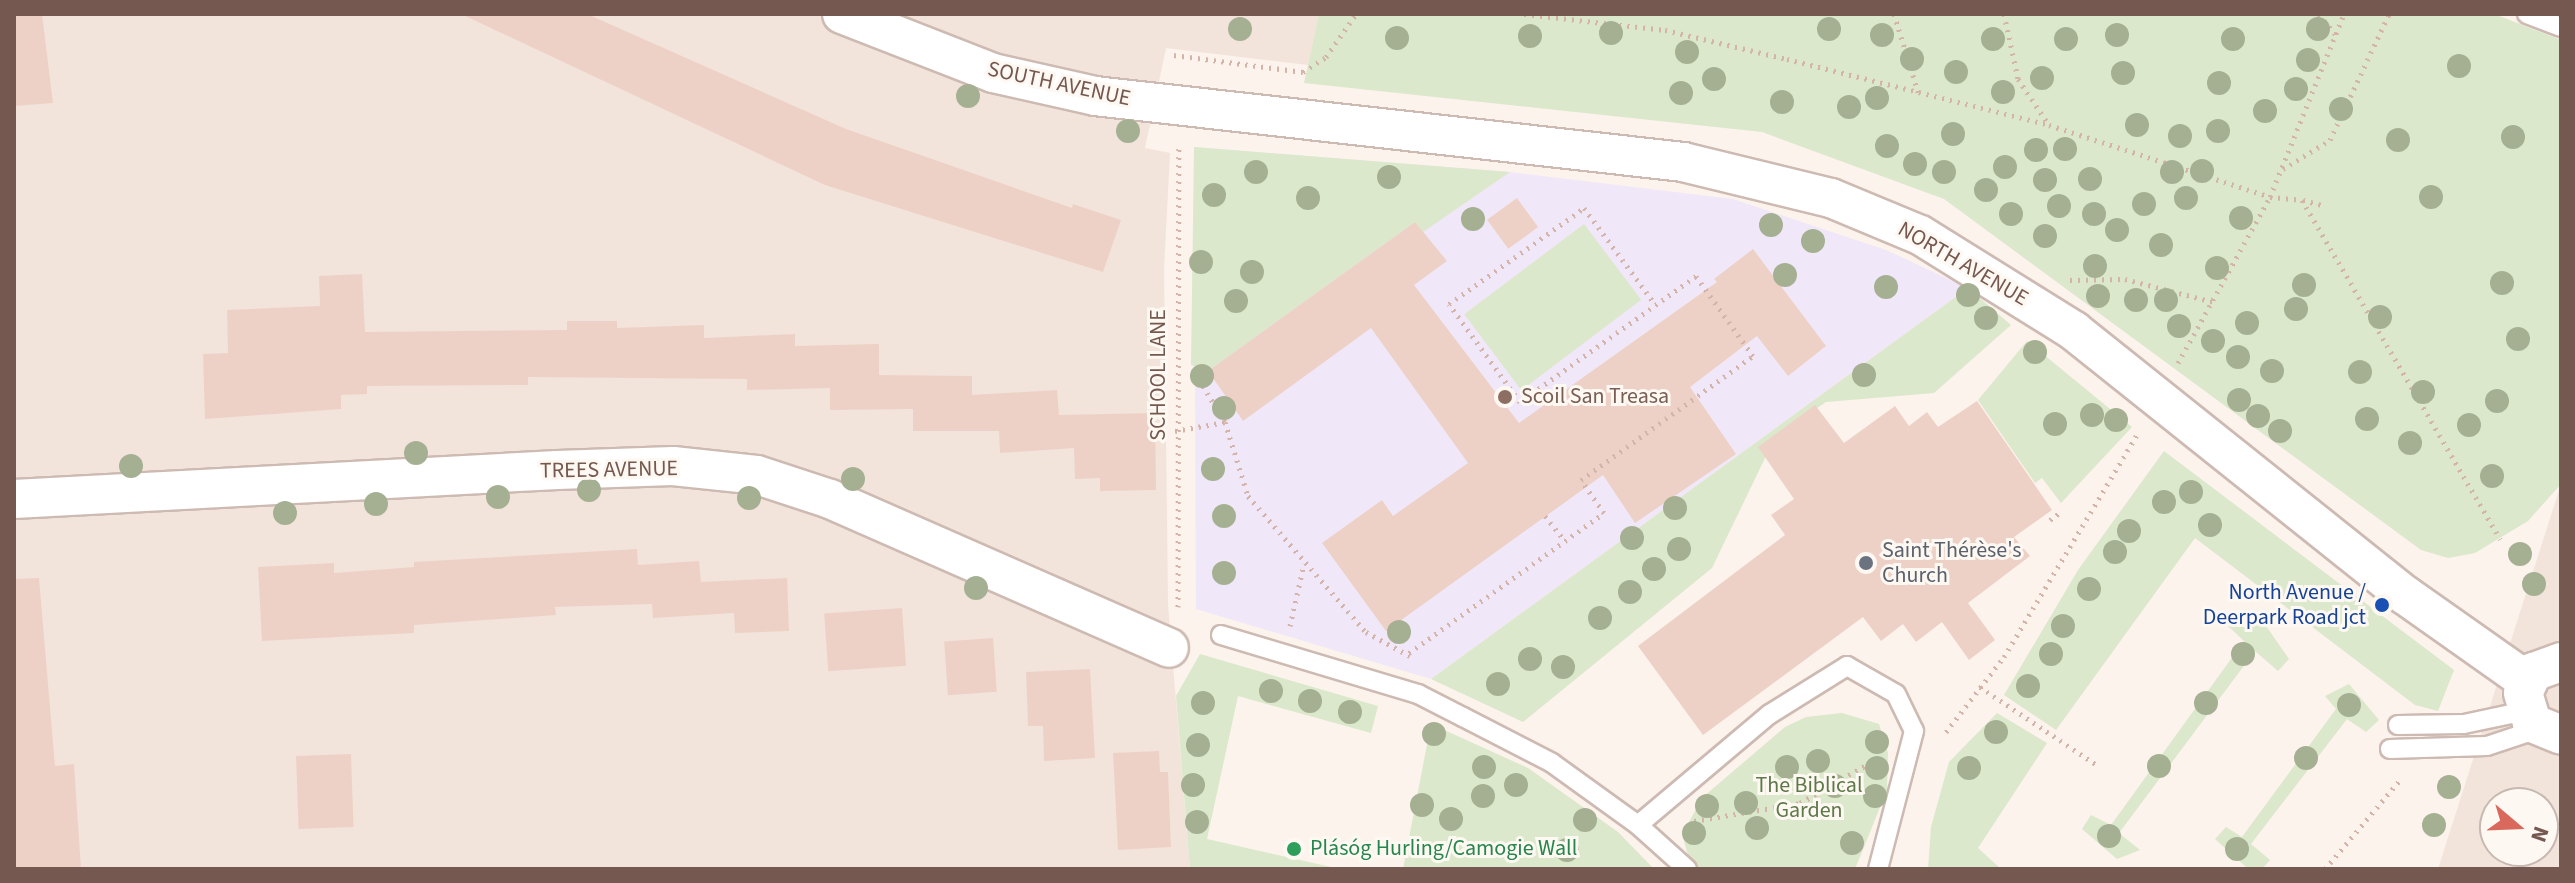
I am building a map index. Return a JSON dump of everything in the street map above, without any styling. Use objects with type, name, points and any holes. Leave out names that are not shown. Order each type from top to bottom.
[{"type":"street","name":"SOUTH AVENUE","points":[[842,14],[993,73],[1095,96],[1283,119]]},
{"type":"street","name":"NORTH AVENUE","points":[[1283,119],[1683,162],[1831,198],[1920,235],[2074,331],[2405,595],[2538,714]]},
{"type":"street","name":"TREES AVENUE","points":[[14,499],[673,466],[757,475],[830,499],[1174,630]]},
{"type":"street","points":[[2538,714],[2542,666],[2561,662]]},
{"type":"lane","points":[[2527,14],[2561,27]]},
{"type":"lane","points":[[1221,635],[1413,693],[1552,763],[1638,825],[1687,869]]},
{"type":"lane","points":[[1638,825],[1770,714],[1847,666],[1896,694],[1914,731],[1878,869]]},
{"type":"lane","points":[[2398,725],[2464,724],[2538,714]]},
{"type":"lane","points":[[2390,749],[2487,746],[2538,714]]},
{"type":"path","points":[[1174,55],[1303,72],[1326,57],[1356,14]]},
{"type":"path","points":[[1524,14],[1665,30],[1919,96],[2049,125],[2270,197],[2325,206]]},
{"type":"path","points":[[1894,14],[1919,96]]},
{"type":"path","points":[[2004,14],[2018,79],[2049,125]]},
{"type":"path","points":[[2319,14],[2337,36]]},
{"type":"path","points":[[2175,368],[2270,197],[2344,14]]},
{"type":"path","points":[[2283,169],[2330,140],[2389,14]]},
{"type":"path","name":"SCHOOL LANE","points":[[1174,630],[1179,138]]},
{"type":"path","points":[[2302,200],[2500,539]]},
{"type":"path","points":[[1409,653],[1604,513],[1581,480],[1753,356],[1696,276],[1520,402],[1449,304],[1584,208],[1655,304]]},
{"type":"path","points":[[2057,283],[2080,277],[2125,279],[2213,302]]},
{"type":"path","points":[[1203,386],[1225,422],[1248,496],[1304,564],[1342,599],[1366,632],[1409,653],[1418,675],[1413,693]]},
{"type":"path","points":[[1175,431],[1225,422]]},
{"type":"path","points":[[1936,743],[2026,622],[2142,427]]},
{"type":"path","points":[[2050,520],[2062,511]]},
{"type":"path","points":[[1545,516],[1565,541]]},
{"type":"path","points":[[1288,637],[1304,564]]},
{"type":"path","points":[[1980,687],[2097,765]]},
{"type":"path","points":[[1685,821],[1800,803],[1888,753]]},
{"type":"path","points":[[2325,869],[2402,777]]},
{"type":"shaded area","points":[[14,14],[1319,14],[1308,65],[1166,48],[1145,148],[1170,153],[1164,269],[1168,605],[1190,869],[14,869]]},
{"type":"shaded area","name":"Scoil San Treasa","points":[[1194,147],[1510,172],[1733,199],[1886,250],[1968,288],[1431,679],[1196,609]]},
{"type":"shaded area","points":[[2561,484],[2561,869],[2438,869]]},
{"type":"green space","points":[[1319,14],[2494,14],[2561,40],[2561,484],[2528,521],[2475,553],[2448,558],[2421,550],[1944,199],[1762,132],[1304,83]]},
{"type":"green space","points":[[1194,147],[1510,172],[1423,232],[1415,222],[1208,371],[1191,365]]},
{"type":"green space","points":[[1584,224],[1641,300],[1521,390],[1464,314]]},
{"type":"green space","points":[[1968,288],[2011,325],[1934,393],[1826,402],[1804,417],[1766,456],[1712,568],[1523,722],[1431,679]]},
{"type":"green space","points":[[2027,341],[2132,427],[2061,503],[2042,478],[2035,483],[1978,400]]},
{"type":"green space","points":[[2164,451],[2454,670],[2438,711],[2415,705],[2195,538],[2056,730],[2004,695],[2078,570]]},
{"type":"green space","points":[[2243,615],[2264,623],[2289,659],[2278,671],[2255,651],[2119,833],[2140,850],[2117,859],[2082,829],[2091,815],[2111,825],[2244,641],[2228,626]]},
{"type":"green space","points":[[1200,654],[1378,706],[1371,733],[1238,696],[1207,839],[1340,869],[1190,869],[1176,696]]},
{"type":"green space","points":[[2349,684],[2379,720],[2366,732],[2347,719],[2251,844],[2270,860],[2262,869],[2247,868],[2215,839],[2226,827],[2242,837],[2336,709],[2325,696]]},
{"type":"green space","name":"The Biblical Garden","points":[[1842,713],[1879,724],[1888,753],[1887,790],[1855,869],[1692,869],[1682,834],[1703,797],[1785,727],[1806,717]]},
{"type":"green space","points":[[1997,713],[2047,743],[1978,848],[2001,869],[1928,869],[1931,827],[1949,762]]},
{"type":"green space","points":[[1431,724],[1528,768],[1618,832],[1654,869],[1403,869]]},
{"type":"building","points":[[14,14],[42,14],[53,103],[14,106]]},
{"type":"building","points":[[461,14],[587,14],[846,129],[1072,208],[1073,204],[1121,220],[1103,272],[825,185]]},
{"type":"building","points":[[1517,198],[1538,227],[1508,249],[1487,220]]},
{"type":"building","points":[[1415,222],[1447,261],[1414,285],[1519,423],[1717,282],[1714,279],[1753,249],[1826,346],[1788,376],[1757,336],[1690,387],[1736,454],[1635,523],[1603,475],[1386,631],[1322,543],[1382,500],[1393,516],[1468,463],[1371,328],[1243,421],[1208,371]]},
{"type":"building","points":[[362,274],[365,332],[567,330],[567,321],[617,321],[617,328],[704,325],[704,338],[795,334],[795,346],[879,344],[879,375],[972,376],[972,395],[1057,390],[1059,415],[1155,413],[1156,490],[1100,491],[1100,478],[1075,479],[1074,448],[1000,453],[999,431],[913,431],[913,409],[830,410],[830,388],[747,390],[747,379],[528,377],[528,385],[367,386],[367,394],[341,395],[341,409],[205,419],[203,354],[228,353],[227,310],[320,306],[319,276]]},
{"type":"building","name":"Saint Thérèse's Church","points":[[1977,401],[2052,510],[2014,537],[2030,556],[1968,603],[1995,640],[1969,660],[1942,622],[1916,642],[1903,624],[1881,641],[1863,617],[1703,735],[1638,646],[1785,535],[1771,515],[1794,499],[1758,447],[1815,405],[1844,443],[1895,406],[1909,426],[1927,412],[1938,427]]},
{"type":"building","points":[[637,549],[638,565],[699,561],[701,582],[787,578],[789,631],[735,633],[734,613],[653,618],[652,604],[555,607],[556,615],[414,625],[414,633],[262,641],[258,567],[334,563],[334,573],[414,567],[414,562]]},
{"type":"building","points":[[39,578],[55,766],[74,764],[81,869],[14,869],[14,579]]},
{"type":"building","points":[[902,608],[906,666],[828,671],[824,613]]},
{"type":"building","points":[[993,638],[997,692],[948,695],[944,641]]},
{"type":"building","points":[[1090,669],[1095,758],[1044,761],[1043,726],[1028,726],[1026,672]]},
{"type":"building","points":[[1159,751],[1160,772],[1168,772],[1171,847],[1118,850],[1113,753]]},
{"type":"building","points":[[351,754],[354,827],[299,829],[296,756]]},
{"type":"place","name":"Scoil San Treasa","points":[[1505,397]]},
{"type":"place","name":"Saint Thérèse's Church","points":[[1866,563]]},
{"type":"place","name":"North Avenue / Deerpark Road jct","points":[[2382,605]]},
{"type":"place","name":"Plásóg Hurling/Camogie Wall","points":[[1294,849]]}]
